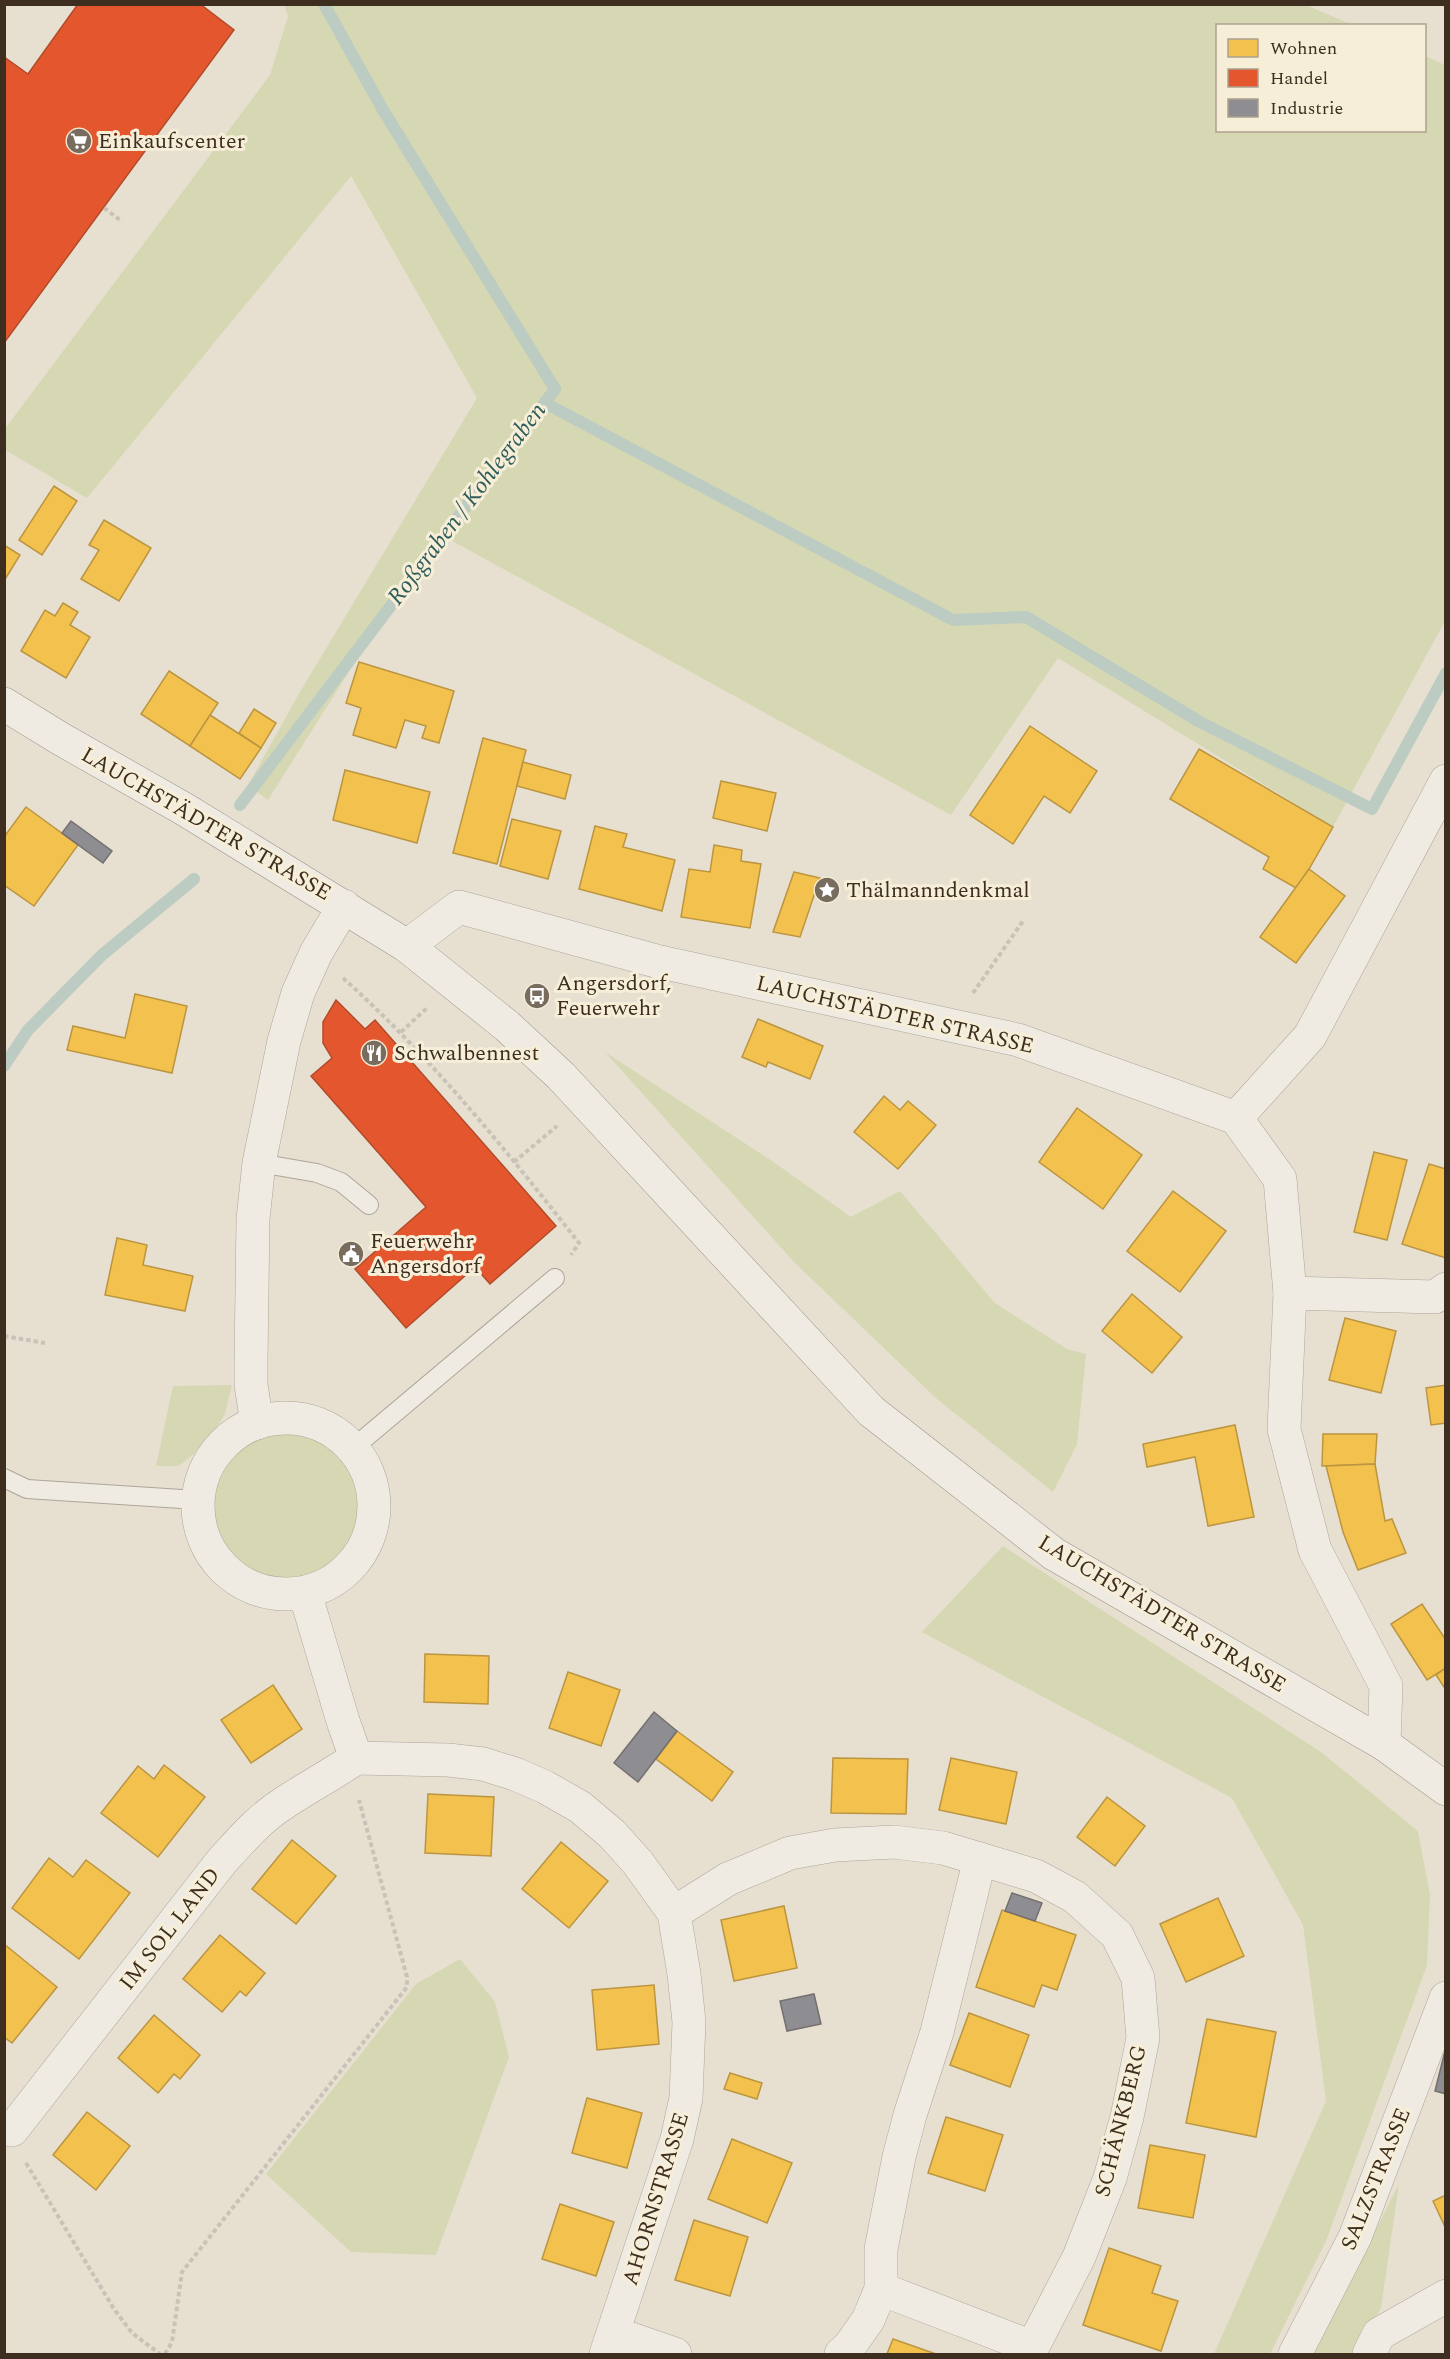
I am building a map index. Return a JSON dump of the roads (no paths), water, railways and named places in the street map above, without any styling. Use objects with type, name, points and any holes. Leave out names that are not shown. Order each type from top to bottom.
[{"type":"street","name":"LAUCHSTÄDTER STRASSE","points":[[8,712],[344,906],[407,946],[507,1026],[561,1076],[871,1412],[1054,1554],[1384,1744],[1446,1789]]},
{"type":"street","points":[[1384,1744],[1386,1686],[1315,1550],[1284,1429],[1290,1293],[1280,1179],[1236,1119],[1310,1036],[1446,782]]},
{"type":"street","points":[[257,1423],[250,1386],[253,1219],[259,1163],[284,1041],[298,993],[316,953],[344,906]]},
{"type":"street","name":"LAUCHSTÄDTER STRASSE","points":[[407,946],[459,908],[620,952],[1018,1040],[1236,1119]]},
{"type":"street","points":[[1290,1293],[1442,1298]]},
{"type":"street","points":[[278,1418],[299,1419],[319,1425],[337,1435],[352,1449],[367,1471],[373,1495],[373,1522],[364,1546],[350,1567],[329,1583],[305,1593],[278,1594],[251,1588],[228,1574],[210,1553],[200,1527],[198,1500],[203,1475],[216,1453],[234,1434],[257,1423],[278,1418]]},
{"type":"street","points":[[305,1593],[356,1758]]},
{"type":"street","name":"AHORNSTRASSE","points":[[356,1758],[448,1760],[483,1764],[545,1787],[580,1807],[612,1834],[638,1863],[674,1912],[689,2022],[686,2098],[677,2139],[610,2344]]},
{"type":"street","name":"IM SOL LAND","points":[[12,2130],[248,1832],[282,1804],[356,1758]]},
{"type":"street","name":"SCHÄNKBERG","points":[[674,1912],[737,1875],[790,1853],[834,1845],[894,1842],[943,1848],[1036,1876],[1075,1898],[1117,1935],[1138,1978],[1143,2038],[1127,2117],[1110,2178],[1079,2257],[1030,2351],[881,2289]]},
{"type":"street","points":[[841,2355],[868,2320],[881,2289],[882,2249],[899,2157],[937,2032],[980,1859]]},
{"type":"street","name":"SALZSTRASSE","points":[[1295,2355],[1355,2237],[1446,1998]]},
{"type":"street","points":[[1369,2355],[1379,2334],[1446,2296]]},
{"type":"street","points":[[610,2344],[675,2355]]},
{"type":"lane","points":[[259,1163],[317,1173],[342,1182],[369,1204]]},
{"type":"lane","points":[[352,1449],[555,1278]]},
{"type":"lane","points":[[4,1478],[27,1489],[198,1500]]},
{"type":"waterway","name":"Roßgraben / Kohlegraben","points":[[240,805],[555,389],[383,110],[324,4]]},
{"type":"waterway","points":[[545,403],[953,620],[1026,617],[1200,722],[1372,809],[1446,673]]},
{"type":"waterway","points":[[4,1066],[28,1030],[102,955],[194,879]]},
{"type":"place","name":"Einkaufscenter","points":[[79,141]]},
{"type":"place","name":"Thälmanndenkmal","points":[[827,890]]},
{"type":"place","name":"Angersdorf, Feuerwehr","points":[[537,996]]},
{"type":"place","name":"Schwalbennest","points":[[374,1053]]},
{"type":"place","name":"Feuerwehr Angersdorf","points":[[351,1254]]}]
